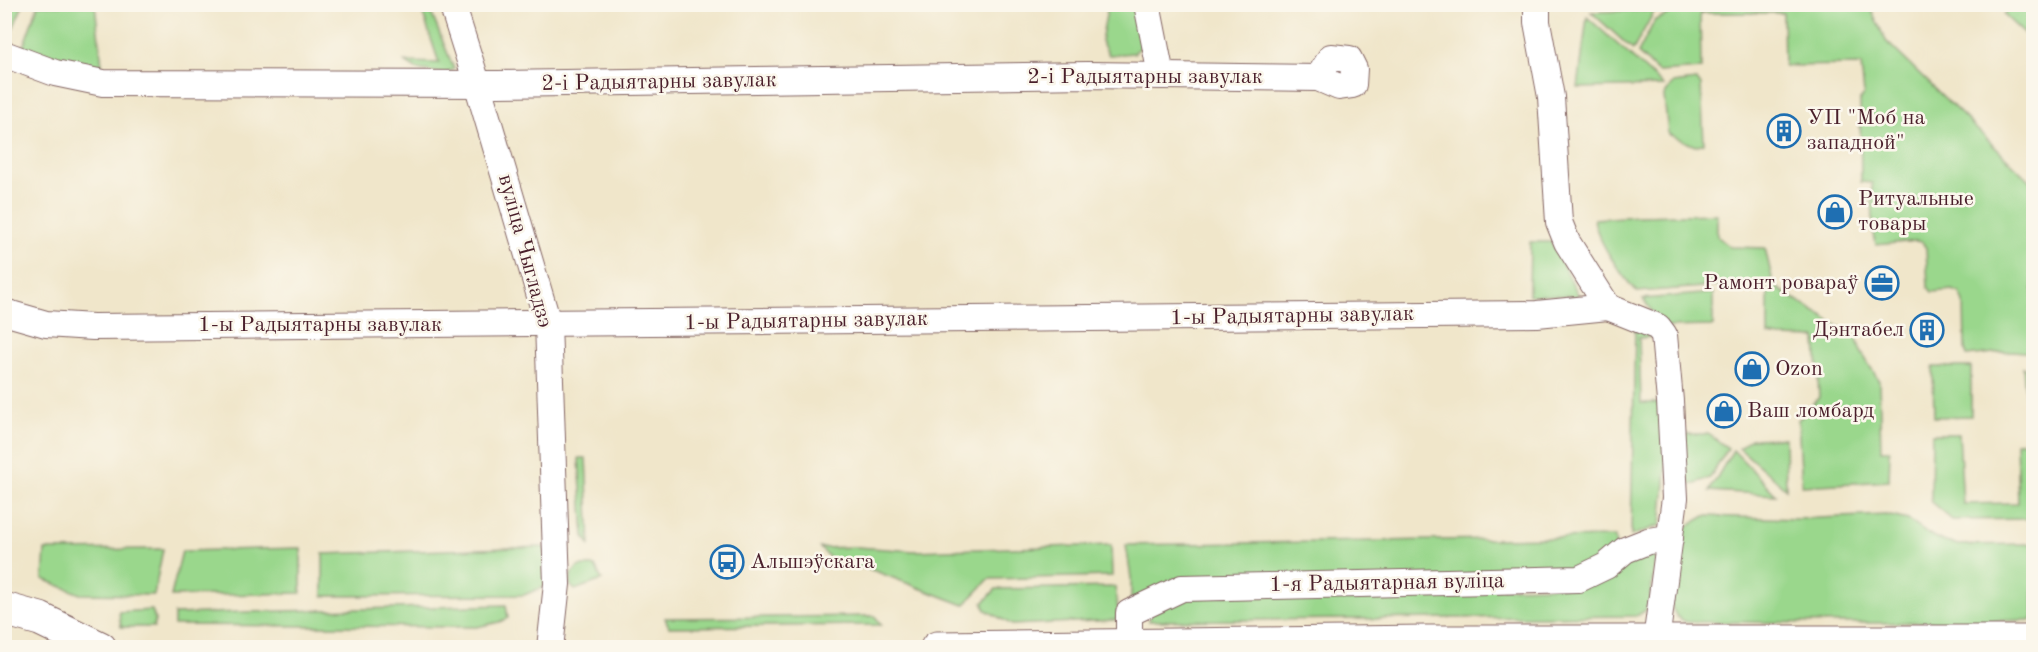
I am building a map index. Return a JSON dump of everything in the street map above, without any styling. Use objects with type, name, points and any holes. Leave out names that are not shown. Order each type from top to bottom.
[{"type":"main road","points":[[4,609],[39,619],[99,648]]},
{"type":"main road","points":[[937,648],[1656,641],[2034,642]]},
{"type":"street","name":"вуліца Чыгладзэ","points":[[452,4],[548,324],[557,584],[550,648]]},
{"type":"street","points":[[1147,4],[1161,75]]},
{"type":"street","points":[[1537,4],[1551,97],[1558,222],[1567,242],[1608,308],[1658,327],[1664,335],[1675,498],[1656,641]]},
{"type":"street","name":"2-і Радыятарны завулак","points":[[4,54],[55,72],[103,83],[497,84],[1161,75],[1318,78]]},
{"type":"street","name":"1-ы Радыятарны завулак","points":[[4,312],[46,324],[93,327],[1537,314],[1608,308]]},
{"type":"street","name":"1-я Радыятарная вуліца","points":[[1129,645],[1129,613],[1182,588],[1579,579],[1606,566],[1625,550],[1648,541],[1670,538]]},
{"type":"green space","points":[[4,5],[23,5],[7,42],[5,41]]},
{"type":"green space","points":[[38,5],[95,5],[102,65],[86,70],[22,50]]},
{"type":"green space","points":[[420,5],[428,5],[454,69],[446,74],[416,69],[405,62],[439,63]]},
{"type":"green space","points":[[1108,5],[1140,5],[1146,42],[1134,53],[1109,55],[1101,41]]},
{"type":"green space","points":[[1685,5],[1869,5],[1886,41],[2033,184],[2033,353],[2013,351],[1967,356],[1964,302],[1960,293],[1953,290],[1932,292],[1928,287],[1926,248],[1922,242],[1876,245],[1873,227],[1872,183],[1861,182],[1860,99],[1864,94],[1861,65],[1784,66],[1783,13],[1702,13],[1700,7],[1701,69],[1658,72],[1638,53],[1655,20],[1680,10]]},
{"type":"green space","points":[[2013,5],[2033,5],[2033,42],[2004,15]]},
{"type":"green space","points":[[1655,10],[1633,50],[1591,12]]},
{"type":"green space","points":[[1587,17],[1664,86],[1578,88]]},
{"type":"green space","points":[[1696,80],[1701,85],[1704,143],[1695,146],[1668,134],[1664,96],[1673,83]]},
{"type":"green space","points":[[1717,214],[1717,236],[1730,247],[1765,248],[1772,278],[1769,282],[1637,292],[1605,248],[1594,219],[1638,216]]},
{"type":"green space","points":[[1530,242],[1551,242],[1579,296],[1529,295]]},
{"type":"green space","points":[[1774,286],[1857,338],[1860,350],[1879,381],[1881,450],[1890,450],[1889,481],[1802,486],[1798,420],[1819,398],[1816,338],[1768,335],[1768,291]]},
{"type":"green space","points":[[1713,293],[1713,326],[1663,327],[1643,299]]},
{"type":"green space","points":[[1635,328],[1657,336],[1639,338],[1641,403],[1660,403],[1667,461],[1661,525],[1631,536]]},
{"type":"green space","points":[[1933,367],[1971,367],[1971,416],[1934,417]]},
{"type":"green space","points":[[2023,367],[2033,371],[2033,519],[1952,520],[1931,502],[1932,434],[1959,434],[1963,504],[2018,503],[2016,442],[2029,441]]},
{"type":"green space","points":[[1681,434],[1708,434],[1728,448],[1710,478],[1681,488]]},
{"type":"green space","points":[[1785,438],[1786,489],[1739,448],[1750,439]]},
{"type":"green space","points":[[1733,450],[1776,495],[1709,491]]},
{"type":"green space","points":[[579,458],[586,458],[590,546],[584,536]]},
{"type":"green space","points":[[1886,515],[1908,520],[1945,542],[1959,545],[2033,544],[2033,620],[1879,623],[1686,622],[1677,617],[1672,608],[1678,539],[1686,527],[1705,516],[1797,519]]},
{"type":"green space","points":[[1615,537],[1616,551],[1584,570],[1131,604],[1131,578],[1126,545]]},
{"type":"green space","points":[[1111,545],[1112,576],[989,579],[964,605],[875,571],[831,559],[820,548],[857,547],[914,551]]},
{"type":"green space","points":[[545,547],[546,586],[524,595],[323,596],[323,554]]},
{"type":"green space","points":[[301,548],[301,593],[171,596],[182,551]]},
{"type":"green space","points":[[163,549],[154,595],[80,594],[43,579],[45,550]]},
{"type":"green space","points":[[1657,552],[1649,603],[1645,611],[1636,616],[1149,621],[1150,613],[1189,596],[1583,586],[1639,555]]},
{"type":"green space","points":[[580,566],[595,566],[602,580],[575,590],[570,585],[571,574]]},
{"type":"green space","points":[[1115,587],[1118,610],[1116,620],[1012,625],[986,610],[983,603],[996,589]]},
{"type":"green space","points":[[506,605],[508,618],[477,627],[174,625],[174,614]]},
{"type":"green space","points":[[152,610],[155,619],[154,627],[121,627],[119,612]]},
{"type":"green space","points":[[875,616],[881,625],[669,627],[665,618]]},
{"type":"place","name":"УП \"Моб на западной\"","points":[[1784,131]]},
{"type":"place","name":"Ритуальные товары","points":[[1835,212]]},
{"type":"place","name":"Рамонт ровараў","points":[[1882,283]]},
{"type":"place","name":"Дэнтабел","points":[[1927,330]]},
{"type":"place","name":"Ozon","points":[[1752,369]]},
{"type":"place","name":"Ваш ломбард","points":[[1724,411]]},
{"type":"place","name":"Альшэўскага","points":[[727,562]]}]
